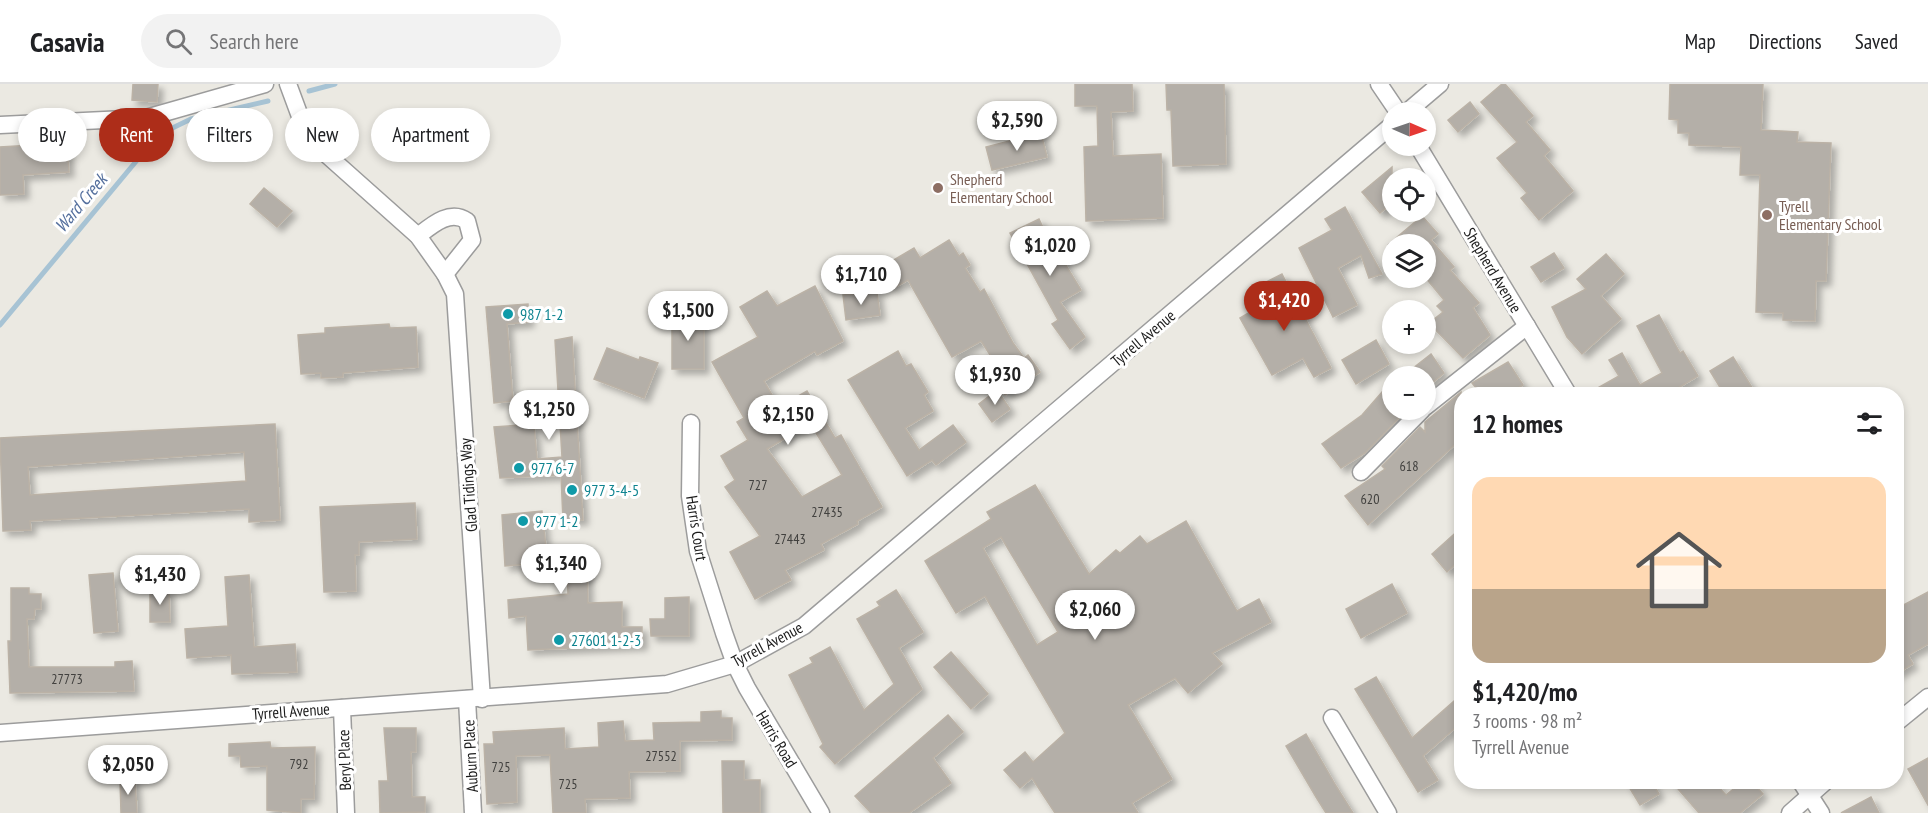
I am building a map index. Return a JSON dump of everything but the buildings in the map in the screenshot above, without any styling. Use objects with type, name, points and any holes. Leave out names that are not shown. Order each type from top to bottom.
[{"type":"street","points":[[0,125],[146,118],[265,84]]},
{"type":"street","name":"Glad Tidings Way","points":[[288,84],[308,138],[418,236],[445,274],[455,294],[475,699]]},
{"type":"street","points":[[1379,84],[1391,102]]},
{"type":"street","points":[[1419,102],[1440,84]]},
{"type":"street","name":"Tyrrell Avenue","points":[[0,733],[667,684],[735,664],[804,626],[1382,134]]},
{"type":"street","name":"Shepherd Avenue","points":[[1424,156],[1564,387]]},
{"type":"street","points":[[418,236],[438,221],[451,216],[467,221],[472,240],[445,274]]},
{"type":"street","points":[[1436,398],[1527,326]]},
{"type":"street","points":[[1361,472],[1412,420]]},
{"type":"street","name":"Harris Court","points":[[691,423],[690,496],[698,551],[735,664]]},
{"type":"street","name":"Harris Road","points":[[735,664],[820,813]]},
{"type":"street","points":[[1904,716],[1928,697]]},
{"type":"street","name":"Auburn Place","points":[[473,813],[475,699]]},
{"type":"street","name":"Beryl Place","points":[[342,708],[346,813]]},
{"type":"street","points":[[1332,718],[1388,813]]},
{"type":"street","points":[[1790,813],[1804,789]]},
{"type":"street","points":[[1806,789],[1821,813]]},
{"type":"waterway","name":"Ward Creek","points":[[309,91],[335,84]]},
{"type":"waterway","name":"Ward Creek","points":[[0,325],[158,135],[191,119],[268,101]]},
{"type":"place","name":"Shepherd Elementary School","points":[[938,188]]},
{"type":"place","name":"Tyrell Elementary School","points":[[1767,215]]},
{"type":"place","name":"987 1-2","points":[[508,314]]},
{"type":"place","name":"977 6-7","points":[[519,468]]},
{"type":"place","name":"977 3-4-5","points":[[572,490]]},
{"type":"place","name":"977 1-2","points":[[523,521]]},
{"type":"place","name":"27601 1-2-3","points":[[559,640]]}]
